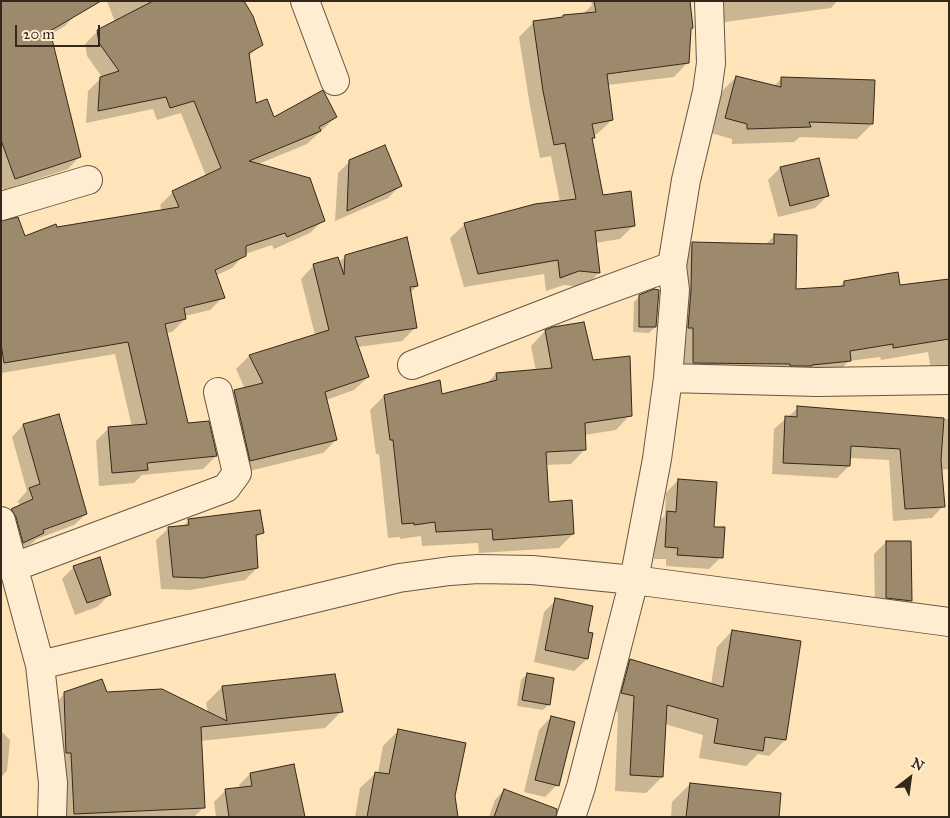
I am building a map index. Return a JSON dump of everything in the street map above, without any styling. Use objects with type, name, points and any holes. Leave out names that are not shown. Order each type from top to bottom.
[{"type":"street","points":[[305,1],[335,81]]},
{"type":"street","points":[[571,817],[584,778],[634,580],[657,459],[668,378],[674,290],[672,266],[686,180],[707,92],[710,62],[709,1]]},
{"type":"street","points":[[1,206],[88,180]]},
{"type":"street","points":[[412,365],[672,266]]},
{"type":"street","points":[[668,378],[817,382],[949,380]]},
{"type":"street","points":[[14,567],[226,488],[237,473],[218,392]]},
{"type":"street","points":[[1,521],[40,665],[52,783],[52,817]]},
{"type":"street","points":[[40,665],[399,578],[433,573],[501,568],[634,580],[949,622]]},
{"type":"building","points":[[1,1],[101,1],[50,31],[81,157],[15,179],[1,140]]},
{"type":"building","points":[[153,1],[244,1],[253,16],[263,45],[249,53],[256,103],[267,99],[274,117],[323,90],[337,117],[319,127],[321,131],[249,161],[310,178],[325,221],[287,237],[285,233],[246,246],[246,256],[215,270],[225,298],[184,308],[186,319],[165,324],[188,423],[209,421],[217,456],[147,463],[148,470],[112,473],[108,427],[147,424],[128,342],[4,363],[1,344],[1,221],[18,217],[25,236],[56,224],[57,227],[179,207],[172,191],[221,168],[194,101],[170,108],[166,97],[98,111],[100,77],[119,71],[99,43],[97,30]]},
{"type":"building","points":[[594,1],[690,1],[693,28],[691,29],[689,63],[607,74],[613,120],[592,124],[595,138],[592,138],[603,195],[631,191],[635,226],[595,231],[600,273],[579,271],[560,278],[558,260],[478,274],[464,223],[535,204],[576,199],[565,143],[554,145],[543,91],[533,21],[563,17],[563,15],[596,12]]},
{"type":"building","points":[[736,76],[781,87],[781,77],[875,80],[873,124],[809,122],[811,127],[747,129],[747,124],[725,118]]},
{"type":"building","points":[[385,145],[402,186],[347,211],[349,160]]},
{"type":"building","points":[[819,158],[829,196],[790,206],[780,167]]},
{"type":"building","points":[[774,234],[797,235],[796,289],[844,286],[844,281],[898,272],[900,285],[949,279],[949,339],[893,348],[893,344],[850,351],[851,361],[812,366],[693,363],[693,328],[688,328],[692,242],[774,244]]},
{"type":"building","points":[[407,237],[418,286],[410,287],[417,328],[355,337],[369,377],[325,392],[337,440],[250,461],[234,390],[263,383],[249,355],[329,330],[313,264],[338,257],[344,275],[345,255]]},
{"type":"building","points":[[654,289],[659,290],[656,327],[639,327],[639,295]]},
{"type":"building","points":[[584,322],[593,360],[630,356],[632,416],[585,423],[586,450],[546,452],[549,502],[572,500],[574,534],[493,540],[492,529],[436,532],[435,522],[414,525],[414,523],[402,524],[393,440],[390,440],[384,395],[440,380],[442,394],[497,380],[496,373],[552,368],[545,330]]},
{"type":"building","points":[[797,406],[944,418],[941,460],[945,507],[905,509],[900,449],[851,446],[850,466],[783,463],[785,416],[797,417]]},
{"type":"building","points":[[59,414],[87,514],[43,530],[44,533],[23,543],[16,517],[11,509],[33,499],[29,488],[40,484],[23,424]]},
{"type":"building","points":[[678,479],[717,482],[714,527],[725,527],[723,558],[677,555],[678,548],[665,547],[667,511],[676,512]]},
{"type":"building","points":[[260,510],[264,533],[256,535],[258,568],[203,578],[173,577],[168,527],[189,525],[188,519]]},
{"type":"building","points":[[886,541],[911,541],[912,601],[886,598]]},
{"type":"building","points":[[100,557],[111,595],[87,603],[73,566]]},
{"type":"building","points":[[555,598],[593,606],[588,632],[593,633],[588,659],[545,650]]},
{"type":"building","points":[[732,630],[801,641],[786,740],[765,737],[763,751],[714,743],[718,719],[667,705],[663,777],[630,775],[634,696],[621,693],[630,659],[723,687]]},
{"type":"building","points":[[527,673],[554,678],[550,705],[522,700]]},
{"type":"building","points":[[335,674],[343,712],[201,727],[205,808],[74,814],[71,753],[66,753],[64,692],[102,679],[107,692],[162,689],[227,721],[222,686]]},
{"type":"building","points":[[551,716],[575,722],[559,786],[535,780]]},
{"type":"building","points":[[398,729],[466,743],[455,796],[458,817],[367,817],[375,772],[389,774]]},
{"type":"building","points":[[294,764],[305,817],[229,817],[225,789],[252,786],[250,773]]},
{"type":"building","points":[[690,783],[781,793],[779,817],[686,817]]},
{"type":"building","points":[[504,789],[557,809],[556,817],[494,817]]}]
